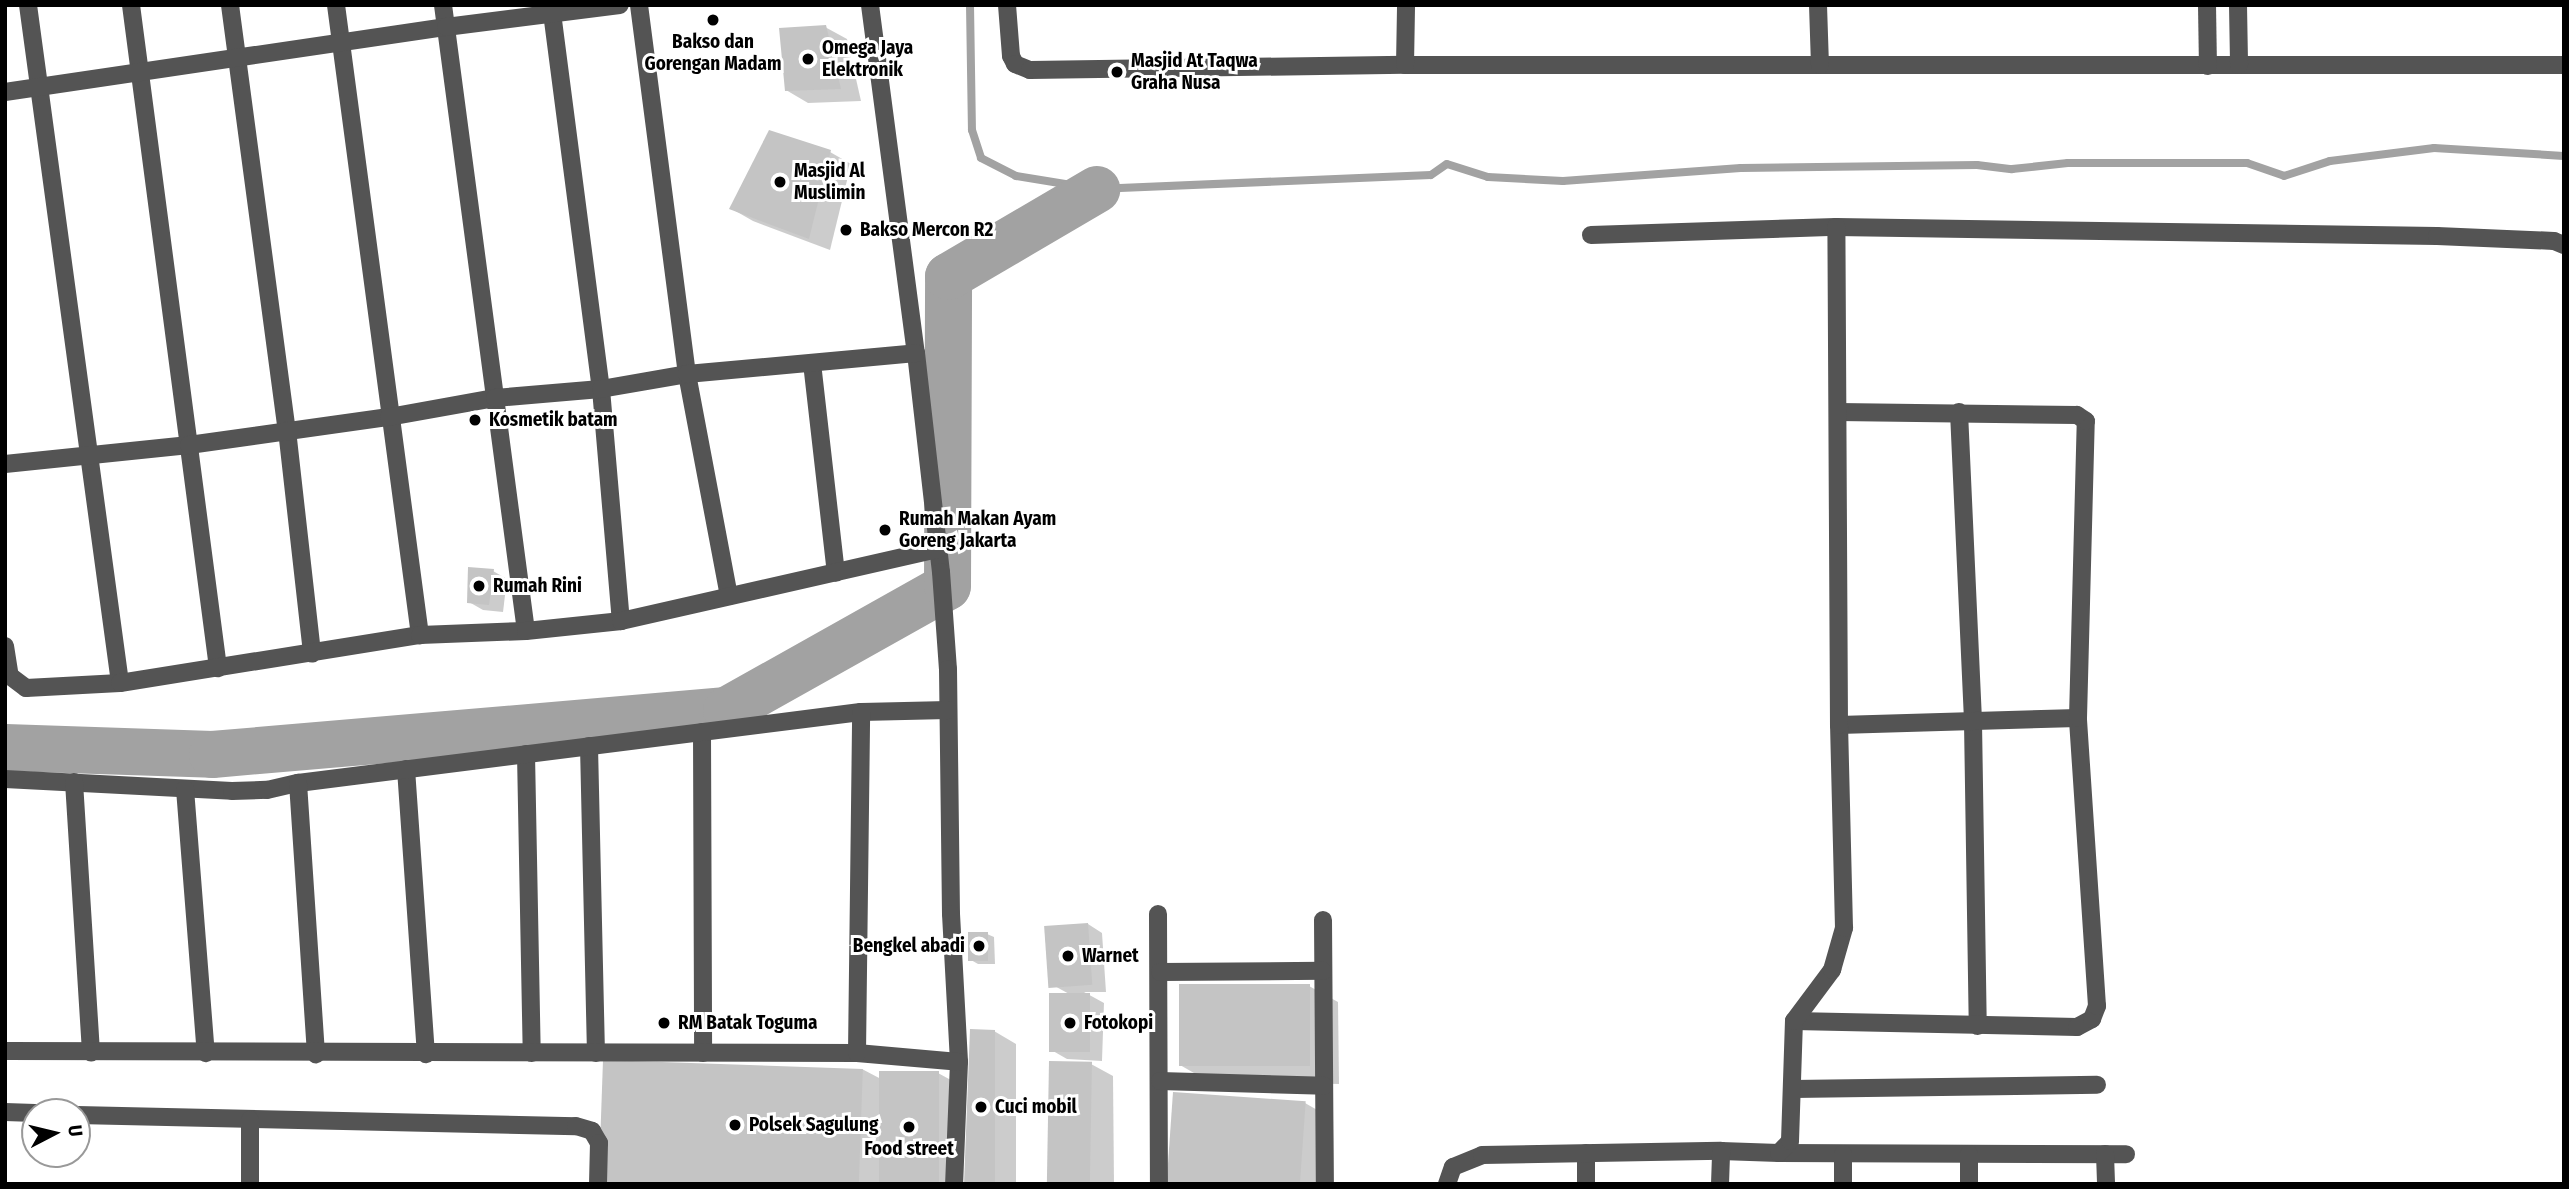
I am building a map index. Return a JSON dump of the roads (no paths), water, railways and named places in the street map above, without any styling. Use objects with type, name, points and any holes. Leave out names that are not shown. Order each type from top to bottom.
[{"type":"street","points":[[28,5],[120,683]]},
{"type":"street","points":[[131,5],[218,668]]},
{"type":"street","points":[[230,5],[288,430],[312,654]]},
{"type":"street","points":[[336,5],[420,635]]},
{"type":"street","points":[[443,5],[526,631]]},
{"type":"street","points":[[5,92],[238,59],[552,9],[620,5]]},
{"type":"street","points":[[639,5],[687,374],[729,596]]},
{"type":"street","points":[[870,5],[916,353],[939,549],[948,669],[951,914],[959,1062],[954,1184]]},
{"type":"street","points":[[1007,5],[1010,56],[1015,64],[1030,70],[1405,65],[2564,65]]},
{"type":"street","points":[[1405,65],[1406,5]]},
{"type":"street","points":[[1818,5],[1820,65]]},
{"type":"street","points":[[2207,5],[2208,66]]},
{"type":"street","points":[[2238,5],[2239,65]]},
{"type":"street","points":[[552,9],[601,388],[621,621]]},
{"type":"street","points":[[1779,1153],[1790,1141],[1792,1132],[1794,1021],[1832,970],[1844,928],[1839,725],[1836,227]]},
{"type":"street","points":[[1591,235],[1836,227],[2437,236],[2554,241],[2564,245]]},
{"type":"street","points":[[5,464],[189,445],[389,417],[495,398],[601,388],[687,374],[916,353]]},
{"type":"street","points":[[812,363],[836,573]]},
{"type":"street","points":[[1794,1021],[2077,1027],[2092,1019],[2095,1014],[2096,976],[2078,718],[2086,421],[2077,415],[1838,412]]},
{"type":"street","points":[[1959,412],[1973,722],[1978,1026]]},
{"type":"street","points":[[5,646],[8,676],[26,688],[43,690],[120,683],[420,635],[526,631],[621,621],[939,549]]},
{"type":"street","points":[[5,779],[185,789],[267,790],[298,783],[861,712],[948,710]]},
{"type":"street","points":[[857,1053],[861,712]]},
{"type":"street","points":[[1839,725],[2078,718]]},
{"type":"street","points":[[702,732],[703,1053]]},
{"type":"street","points":[[589,746],[596,1054]]},
{"type":"street","points":[[526,754],[532,1053]]},
{"type":"street","points":[[406,769],[426,1054]]},
{"type":"street","points":[[75,782],[91,1052]]},
{"type":"street","points":[[298,783],[316,1054]]},
{"type":"street","points":[[185,789],[206,1053]]},
{"type":"street","points":[[1158,914],[1159,1184]]},
{"type":"street","points":[[1323,920],[1325,1184]]},
{"type":"street","points":[[1160,972],[1323,971]]},
{"type":"street","points":[[5,1051],[316,1054],[857,1053],[959,1062]]},
{"type":"street","points":[[1160,1081],[1324,1086]]},
{"type":"street","points":[[1793,1089],[2097,1085]]},
{"type":"street","points":[[91,1115],[576,1126],[592,1131],[599,1143],[598,1184]]},
{"type":"street","points":[[250,1120],[250,1184]]},
{"type":"street","points":[[1720,1184],[1721,1151]]},
{"type":"street","points":[[1447,1184],[1453,1167],[1482,1155],[1721,1151],[2126,1154]]},
{"type":"street","points":[[1586,1153],[1586,1184]]},
{"type":"street","points":[[1843,1153],[1843,1184]]},
{"type":"street","points":[[1969,1154],[1969,1184]]},
{"type":"street","points":[[2105,1154],[2106,1184]]},
{"type":"waterway","points":[[970,5],[972,130],[981,158],[1016,176],[1096,189],[1431,175],[1447,164],[1488,177],[1563,181],[1741,168],[1977,165],[2012,169],[2068,163],[2247,163],[2284,176],[2330,161],[2434,148],[2564,156]]},
{"type":"waterway","points":[[5,747],[212,754],[726,710],[947,586],[948,276],[1096,189]]},
{"type":"place","name":"Bakso dan Gorengan Madam","points":[[713,20]]},
{"type":"place","name":"Omega Jaya Elektronik","points":[[808,59]]},
{"type":"place","name":"Masjid At Taqwa Graha Nusa","points":[[1117,72]]},
{"type":"place","name":"Masjid Al Muslimin","points":[[780,182]]},
{"type":"place","name":"Bakso Mercon R2","points":[[846,230]]},
{"type":"place","name":"Kosmetik batam","points":[[475,420]]},
{"type":"place","name":"Rumah Makan Ayam Goreng Jakarta","points":[[885,530]]},
{"type":"place","name":"Rumah Rini","points":[[479,586]]},
{"type":"place","name":"Bengkel abadi","points":[[979,946]]},
{"type":"place","name":"Warnet","points":[[1068,956]]},
{"type":"place","name":"RM Batak Toguma","points":[[664,1023]]},
{"type":"place","name":"Fotokopi","points":[[1070,1023]]},
{"type":"place","name":"Cuci mobil","points":[[981,1107]]},
{"type":"place","name":"Polsek Sagulung","points":[[735,1125]]},
{"type":"place","name":"Food street","points":[[909,1127]]}]
